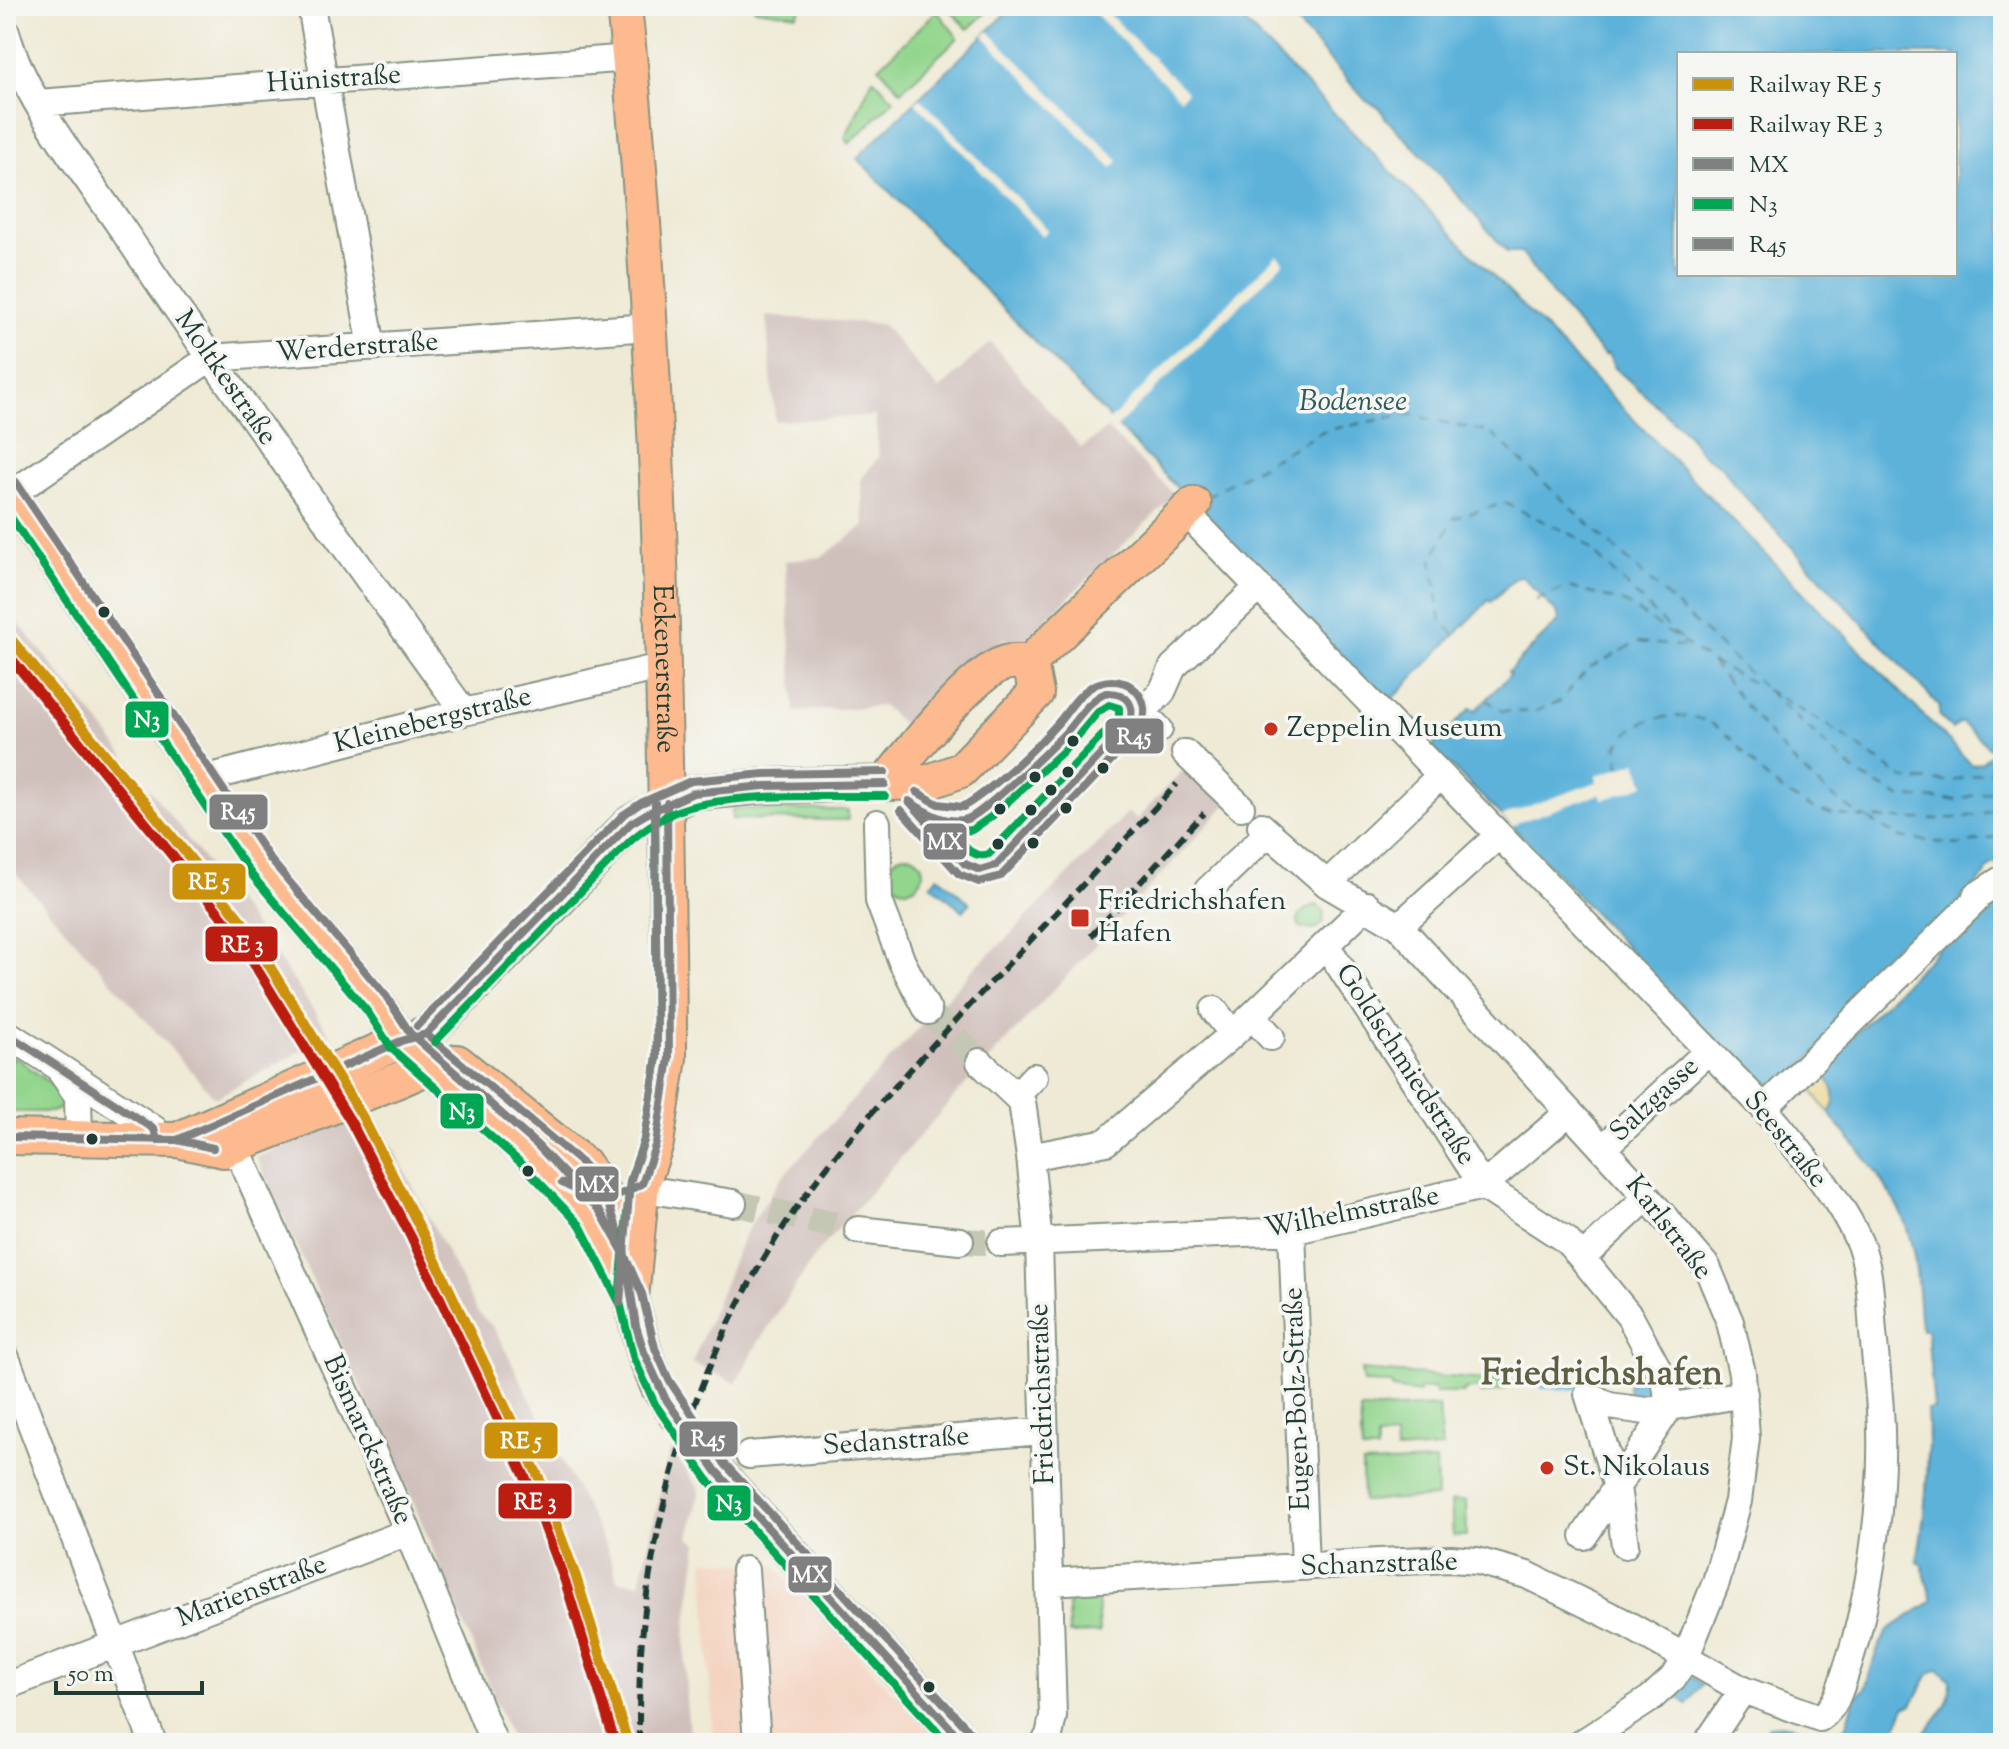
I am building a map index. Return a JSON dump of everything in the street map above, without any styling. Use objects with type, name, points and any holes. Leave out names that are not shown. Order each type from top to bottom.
[{"type":"main road","name":"Eckenerstraße","points":[[624,6],[650,327],[665,666],[669,1058],[631,1299],[644,1352],[658,1386],[677,1416]]},
{"type":"main road","points":[[8,492],[260,866],[377,1004],[590,1218],[631,1299]]},
{"type":"main road","points":[[885,784],[911,750],[981,676],[1005,663],[1030,662],[1197,515]]},
{"type":"main road","points":[[167,1140],[417,1046],[631,823],[667,803],[693,793],[764,786],[929,782],[961,770],[1036,693],[1030,662]]},
{"type":"main road","points":[[6,1137],[167,1140],[223,1150],[417,1072],[417,1046]]},
{"type":"main road","points":[[417,1046],[584,1165],[608,1201],[624,1249],[631,1299]]},
{"type":"main road","points":[[554,1179],[598,1201],[608,1201],[650,1188]]},
{"type":"main road","points":[[716,1471],[964,1743]]},
{"type":"street","points":[[311,6],[372,347]]},
{"type":"street","name":"Moltkestraße","points":[[6,32],[11,53],[38,103],[210,358],[464,712]]},
{"type":"street","name":"Hünistraße","points":[[38,103],[630,58]]},
{"type":"street","name":"Werderstraße","points":[[210,358],[650,327]]},
{"type":"street","points":[[8,492],[210,358]]},
{"type":"street","name":"Seestraße","points":[[1197,515],[1259,587],[1764,1108],[1844,1214],[1860,1244],[1871,1312],[1881,1428],[1880,1471],[1859,1630],[1836,1699],[1828,1713],[1820,1718],[1813,1717],[1743,1690],[1686,1656]]},
{"type":"street","points":[[1145,717],[1162,692],[1173,667],[1259,587]]},
{"type":"street","name":"Kleinebergstraße","points":[[203,779],[464,712],[665,666]]},
{"type":"street","points":[[1185,753],[1207,783],[1241,807]]},
{"type":"street","points":[[1327,884],[1440,776]]},
{"type":"street","points":[[877,823],[879,901],[902,962],[928,1011]]},
{"type":"street","name":"Karlstraße","points":[[1208,890],[1264,830],[1327,884],[1399,926],[1603,1148],[1707,1267],[1730,1322],[1744,1394],[1746,1438],[1738,1501],[1716,1582],[1686,1656],[1673,1678],[1660,1691],[1582,1743]]},
{"type":"street","points":[[1399,926],[1499,835]]},
{"type":"street","points":[[1764,1108],[1989,890]]},
{"type":"street","points":[[1030,1157],[1106,1142],[1243,1025],[1367,905]]},
{"type":"street","name":"Goldschmiedstraße","points":[[1326,945],[1483,1186]]},
{"type":"street","points":[[1214,1010],[1271,1037]]},
{"type":"street","points":[[6,1033],[167,1140]]},
{"type":"street","name":"Salzgasse","points":[[1603,1148],[1708,1051]]},
{"type":"street","name":"Friedrichstraße","points":[[980,1062],[1025,1086],[1022,1102],[1039,1243],[1043,1431],[1051,1582],[1053,1716],[1049,1736],[1044,1743]]},
{"type":"street","points":[[55,1063],[78,1096],[79,1139]]},
{"type":"street","points":[[1568,1113],[1483,1186],[1566,1240],[1582,1258],[1630,1317],[1666,1384],[1669,1408],[1584,1536]]},
{"type":"street","name":"Bismarckstraße","points":[[223,1150],[241,1158],[405,1523],[494,1743]]},
{"type":"street","name":"Wilhelmstraße","points":[[1001,1243],[1292,1231],[1483,1186]]},
{"type":"street","points":[[650,1188],[733,1203]]},
{"type":"street","points":[[1582,1258],[1647,1197]]},
{"type":"street","points":[[858,1230],[960,1241]]},
{"type":"street","name":"Eugen-Bolz-Straße","points":[[1292,1231],[1305,1567]]},
{"type":"street","points":[[6,1358],[13,1396],[116,1643],[153,1743]]},
{"type":"street","points":[[1625,1545],[1617,1487],[1588,1394],[1609,1406],[1646,1411],[1744,1394]]},
{"type":"street","name":"Sedanstraße","points":[[749,1455],[1043,1431]]},
{"type":"street","name":"Marienstraße","points":[[6,1686],[405,1523]]},
{"type":"street","name":"Schanzstraße","points":[[1051,1582],[1451,1559],[1477,1561],[1527,1575],[1686,1656]]},
{"type":"street","points":[[745,1570],[757,1743]]},
{"type":"street","points":[[1707,1743],[1743,1690]]},
{"type":"shaded area","points":[[766,316],[882,324],[939,390],[990,342],[1081,448],[1107,429],[1175,495],[1017,647],[1004,638],[911,732],[883,706],[795,712],[785,561],[822,557],[864,526],[861,480],[879,456],[875,416],[775,421]]},
{"type":"shaded area","points":[[6,608],[98,721],[272,949],[330,1035],[215,1098],[6,863]]},
{"type":"shaded area","points":[[1188,765],[1228,803],[962,1088],[817,1253],[758,1343],[736,1383],[692,1363],[743,1237],[781,1178],[972,970],[1005,940],[1128,812],[1136,820]]},
{"type":"shaded area","points":[[374,1111],[477,1311],[494,1328],[607,1548],[618,1581],[640,1583],[670,1448],[700,1490],[689,1538],[698,1543],[685,1637],[690,1743],[513,1743],[414,1504],[256,1157]]},
{"type":"shaded area","points":[[704,1560],[775,1566],[940,1743],[713,1743]]},
{"type":"green space","points":[[754,6],[802,6],[797,15],[754,9]]},
{"type":"green space","points":[[946,6],[993,6],[968,29]]},
{"type":"green space","points":[[937,11],[958,38],[901,91],[879,67]]},
{"type":"green space","points":[[873,78],[894,100],[849,144],[845,138]]},
{"type":"green space","points":[[732,809],[848,810],[848,820],[732,819]]},
{"type":"green space","points":[[906,855],[918,860],[923,872],[918,884],[906,889],[894,884],[889,872],[894,860]]},
{"type":"green space","points":[[1317,905],[1324,911],[1323,923],[1315,930],[1301,928],[1298,919],[1302,913]]},
{"type":"green space","points":[[14,1056],[64,1094],[62,1108],[51,1112],[6,1112],[6,1067]]},
{"type":"green space","points":[[1361,1370],[1515,1383],[1503,1390],[1481,1394],[1479,1388],[1464,1390],[1464,1393],[1435,1393],[1434,1388],[1420,1389],[1419,1393],[1392,1389],[1391,1384],[1363,1383]]},
{"type":"green space","points":[[1439,1406],[1442,1448],[1396,1451],[1395,1437],[1377,1438],[1377,1451],[1362,1451],[1360,1410]]},
{"type":"green space","points":[[1436,1461],[1437,1497],[1363,1501],[1362,1464]]},
{"type":"green space","points":[[1451,1501],[1466,1501],[1467,1536],[1453,1536]]},
{"type":"green space","points":[[1097,1596],[1099,1633],[1069,1634],[1068,1605],[1074,1598]]},
{"type":"sand","points":[[1821,1068],[1834,1096],[1829,1113],[1804,1080]]},
{"type":"water","name":"Bodensee","points":[[1014,6],[1229,6],[1972,765],[1983,762],[1993,751],[1961,722],[1952,729],[1939,716],[1940,707],[1736,487],[1722,466],[1702,454],[1689,435],[1615,368],[1608,354],[1605,356],[1572,319],[1521,252],[1507,252],[1424,157],[1386,119],[1380,108],[1366,101],[1298,24],[1276,6],[2003,6],[2003,861],[1989,867],[1985,875],[1770,1100],[1513,827],[1431,747],[1471,708],[1475,711],[1510,675],[1508,672],[1559,621],[1558,614],[1522,576],[1516,577],[1491,602],[1489,600],[1387,704],[857,158]]},
{"type":"water","points":[[938,876],[970,903],[963,911],[931,884]]},
{"type":"water","points":[[1996,890],[2003,892],[2003,1743],[1917,1743],[1940,1714],[1948,1698],[1951,1680],[1938,1669],[1929,1674],[1912,1705],[1905,1706],[1890,1743],[1861,1743],[1842,1735],[1841,1731],[1847,1725],[1855,1697],[1865,1689],[1876,1653],[1888,1630],[1932,1601],[1922,1565],[1917,1562],[1926,1486],[1927,1410],[1934,1409],[1927,1330],[1921,1330],[1916,1268],[1908,1232],[1884,1184],[1829,1113],[1834,1096],[1821,1068]]},
{"type":"water","points":[[1636,1370],[1646,1371],[1656,1390],[1648,1399],[1629,1396],[1628,1387],[1637,1376]]},
{"type":"water","points":[[1688,1675],[1702,1684],[1687,1704],[1674,1694]]},
{"type":"water","points":[[1791,1725],[1849,1743],[1755,1743],[1769,1726]]},
{"type":"pier","points":[[1088,6],[1101,6],[1187,92],[1180,99]]},
{"type":"pier","points":[[988,31],[1119,161],[1112,168],[983,36]]},
{"type":"pier","points":[[920,98],[1048,230],[1042,236],[915,102]]},
{"type":"pier","points":[[1277,255],[1284,262],[1116,428],[1109,421]]},
{"type":"pier","points":[[1637,762],[1645,785],[1603,800],[1600,794],[1519,822],[1513,827],[1501,816],[1597,782],[1596,776]]},
{"type":"waterway","points":[[1542,1386],[1582,1387]]},
{"type":"ferry route","points":[[1207,496],[1323,431],[1407,414],[1491,433],[1856,773],[1900,797],[1954,800],[2003,789]]},
{"type":"ferry route","points":[[1454,634],[1441,622],[1432,559],[1454,518],[1505,503],[1579,538],[1682,641]]},
{"type":"ferry route","points":[[1536,600],[1568,587],[1626,603],[1710,661],[1759,686]]},
{"type":"ferry route","points":[[1485,699],[1502,711],[1534,712],[1560,701],[1588,669],[1638,642],[1687,647]]},
{"type":"ferry route","points":[[1711,662],[1798,766],[1862,816]]},
{"type":"ferry route","points":[[1765,689],[1829,726],[1906,780],[1952,781],[2003,768]]},
{"type":"ferry route","points":[[1620,767],[1617,746],[1633,729],[1650,720],[1686,716],[1715,726],[1773,784],[1800,802],[1824,812],[1860,817],[1922,819],[1961,817],[2003,809]]},
{"type":"ferry route","points":[[1868,819],[1899,837],[1958,845],[2003,836]]},
{"type":"tunnel","points":[[928,1011],[980,1062]]},
{"type":"tunnel","points":[[733,1203],[858,1230]]},
{"type":"tunnel","points":[[960,1241],[1001,1243]]},
{"type":"tunnel","points":[[677,1416],[716,1471]]},
{"type":"railway","points":[[639,1743],[640,1664],[647,1598],[668,1489],[702,1384],[749,1284],[797,1207],[863,1123],[1177,784]]},
{"type":"railway","points":[[1091,936],[1204,813]]},
{"type":"railway","points":[[552,1554],[599,1689],[613,1743]]},
{"type":"transit line","name":"R45","points":[[16,482],[270,859],[386,996],[410,1033],[537,1145],[600,1211],[642,1294],[655,1348],[669,1380],[725,1464],[973,1735]]},
{"type":"transit line","name":"N3","points":[[6,510],[251,874],[367,1011],[392,1049],[521,1163],[580,1225],[620,1304]]},
{"type":"transit line","points":[[6,633],[243,923],[362,1116],[422,1232],[539,1478],[576,1577],[628,1743]]},
{"type":"transit line","points":[[6,652],[233,930],[351,1122],[411,1237],[528,1483],[565,1581],[615,1743]]},
{"type":"transit line","name":"R45","points":[[901,810],[959,874],[979,882],[1001,876],[1138,732],[1144,714],[1140,696],[1136,690],[1118,681],[1091,687],[1013,768],[963,807],[938,804],[917,792]]},
{"type":"transit line","name":"MX","points":[[1106,693],[1120,695],[1131,706],[1129,725],[996,865],[980,870],[965,864],[909,801],[944,819],[967,819],[1017,779],[1089,705],[1106,693]]},
{"type":"transit line","name":"N3","points":[[1109,705],[1119,708],[1119,718],[989,854],[978,855],[964,846],[952,832],[972,830],[992,816],[1072,743],[1098,712],[1109,705]]},
{"type":"transit line","name":"R45","points":[[417,1026],[623,815],[641,803],[691,781],[764,774],[885,772]]},
{"type":"transit line","name":"MX","points":[[157,1140],[177,1140],[401,1041],[426,1034],[615,839],[631,823],[646,814],[693,793],[764,786],[885,784]]},
{"type":"transit line","name":"N3","points":[[435,1042],[624,847],[658,821],[688,807],[744,798],[885,796]]},
{"type":"transit line","name":"N3","points":[[655,803],[657,1057],[644,1140],[630,1181],[619,1298],[633,1356],[655,1404],[707,1479],[948,1743]]},
{"type":"transit line","name":"R45","points":[[620,1303],[630,1182],[644,1140],[657,1057],[655,803]]},
{"type":"transit line","name":"MX","points":[[562,1183],[602,1198],[629,1190],[642,1184],[656,1143],[669,1058],[667,803]]},
{"type":"transit line","name":"MX","points":[[6,1033],[154,1129],[157,1140]]},
{"type":"transit line","name":"MX","points":[[426,1034],[584,1165],[608,1201],[624,1249],[636,1326],[665,1398],[716,1471],[964,1743]]},
{"type":"transit line","name":"MX","points":[[6,1137],[177,1140],[213,1148]]},
{"type":"place","name":"Zeppelin Museum","points":[[1271,729]]},
{"type":"place","name":"Friedrichshafen Hafen","points":[[1080,918]]},
{"type":"place","name":"St. Nikolaus","points":[[1547,1468]]},
{"type":"district","name":"Friedrichshafen","points":[[1602,1375]]}]
